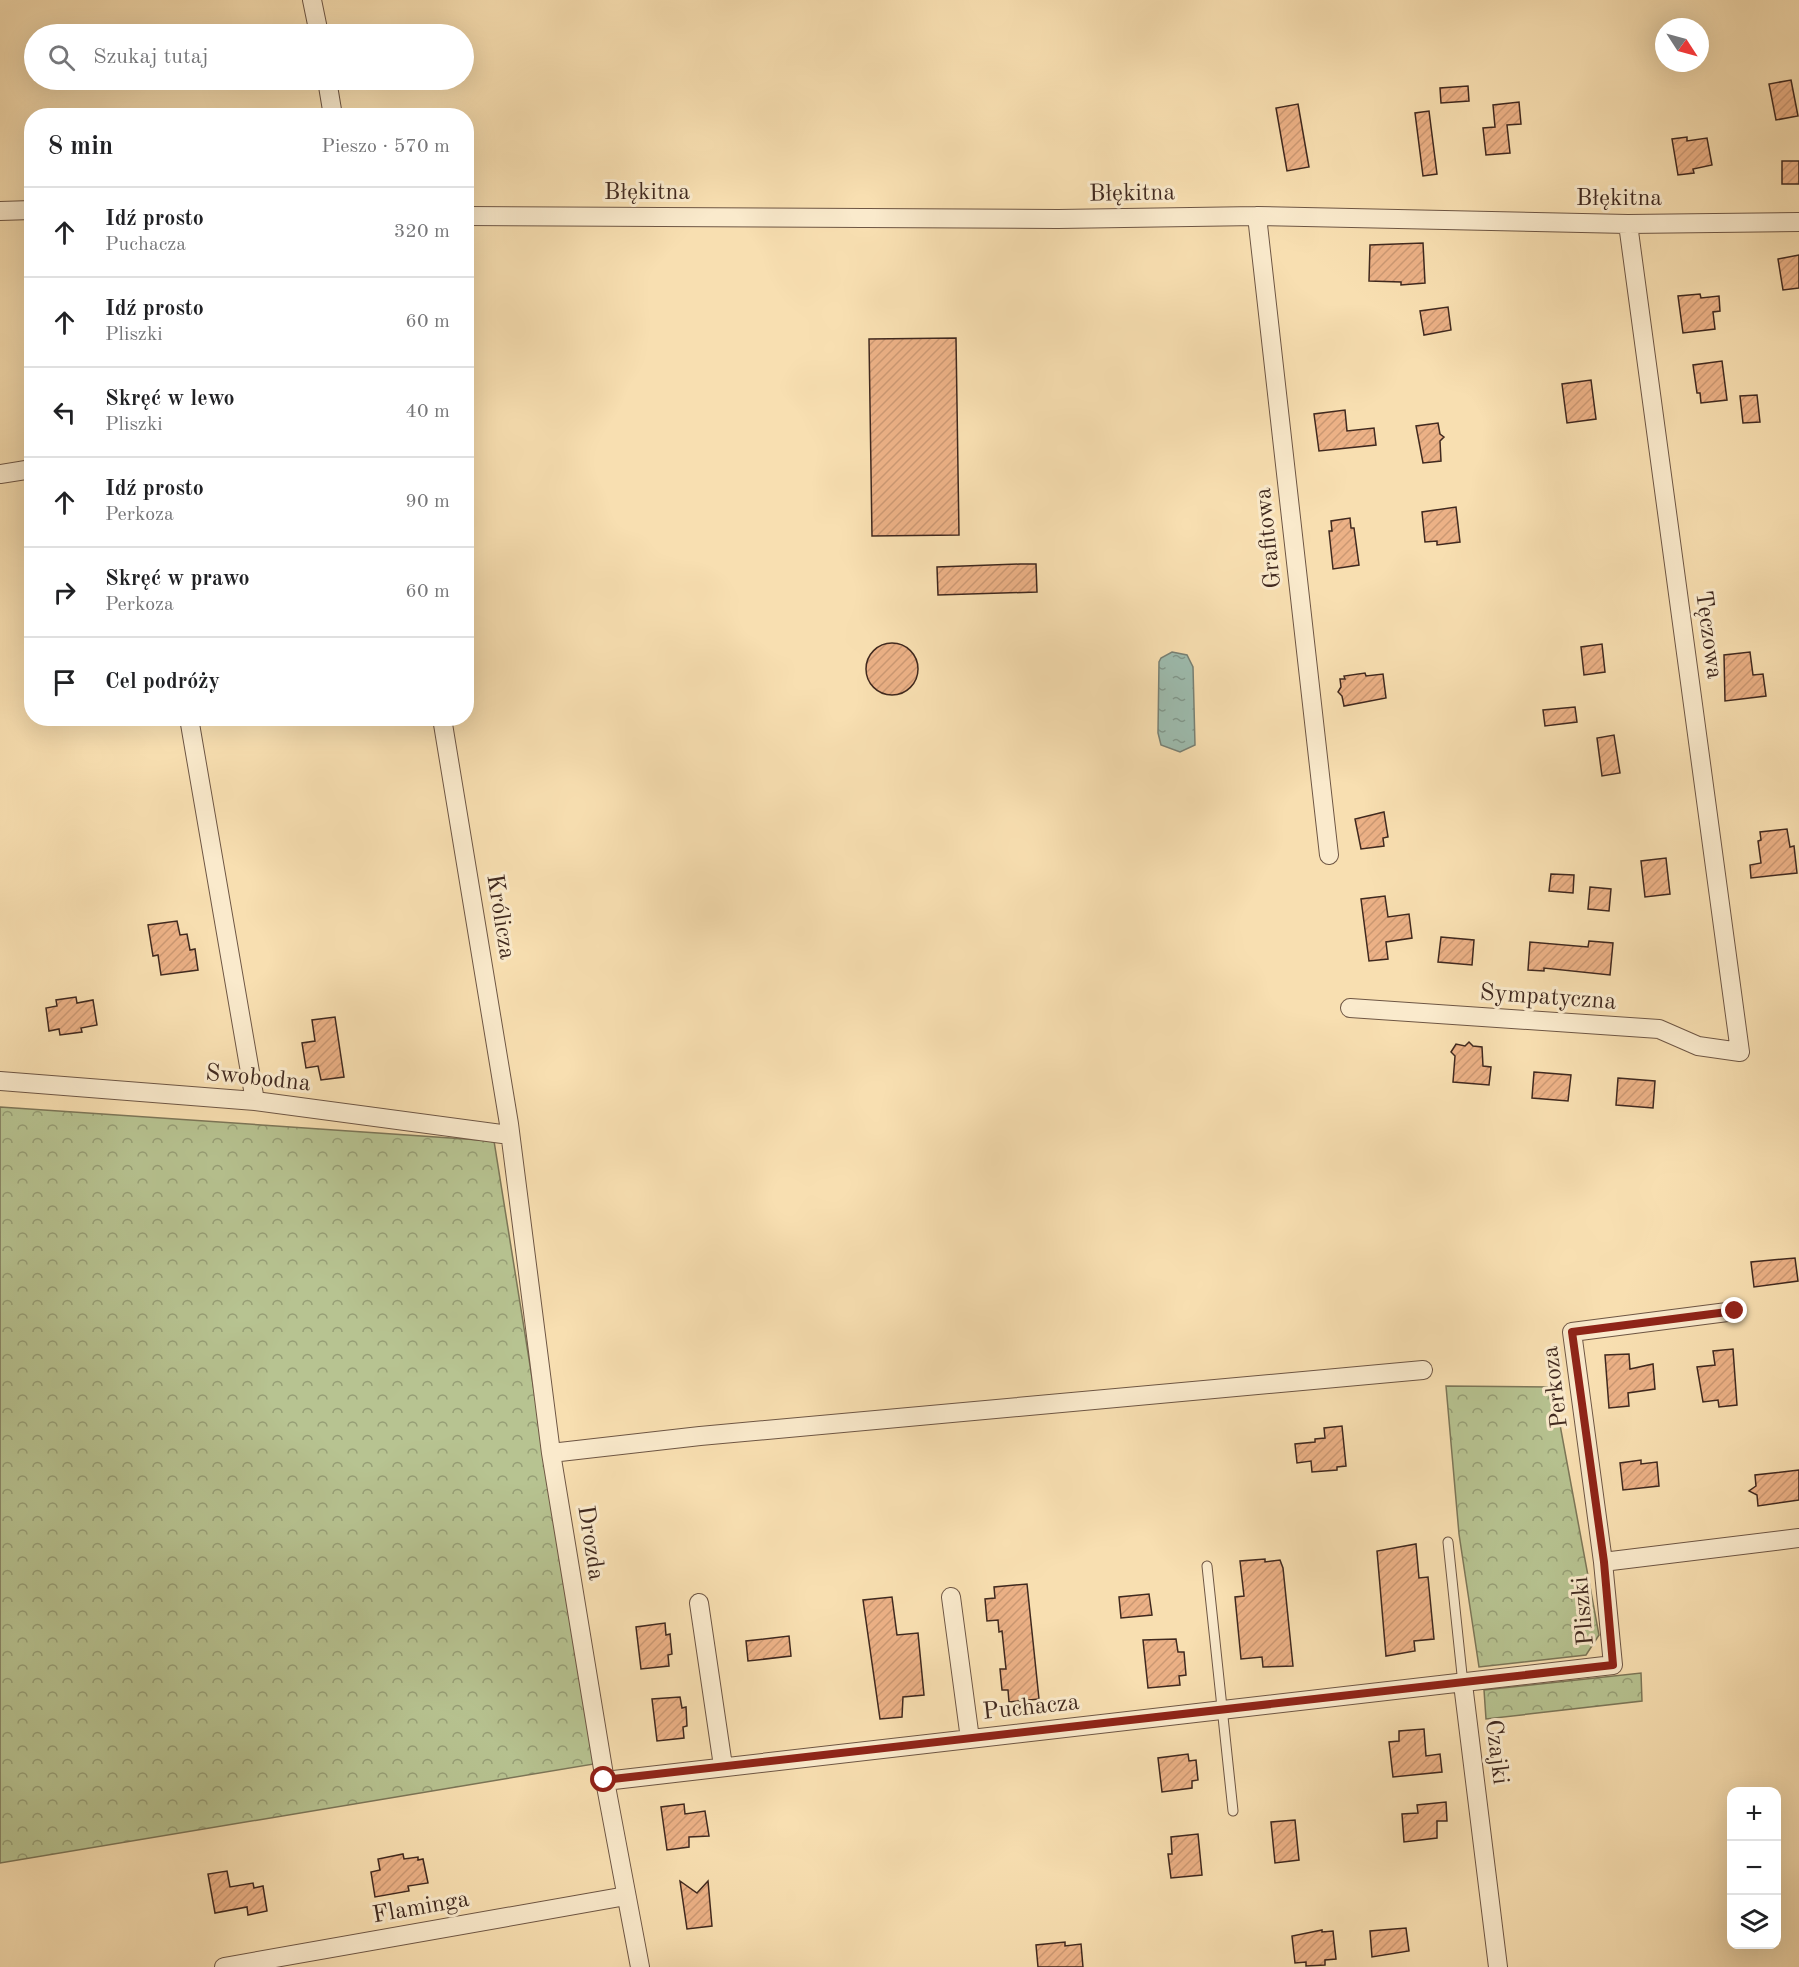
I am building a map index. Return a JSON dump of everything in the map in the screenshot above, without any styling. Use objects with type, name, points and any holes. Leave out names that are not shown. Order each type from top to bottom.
[{"type":"street","points":[[312,0],[316,24]]},
{"type":"street","points":[[329,90],[332,108]]},
{"type":"street","points":[[0,211],[24,210]]},
{"type":"street","name":"Błękitna","points":[[474,216],[1058,219],[1257,216],[1628,224],[1799,222]]},
{"type":"street","name":"Grafitowa","points":[[1257,216],[1329,855]]},
{"type":"street","name":"Tęczowa","points":[[1628,224],[1740,1052]]},
{"type":"street","points":[[0,474],[24,470]]},
{"type":"street","points":[[190,726],[255,1101]]},
{"type":"street","name":"Królicza","points":[[443,726],[509,1129]]},
{"type":"street","name":"Sympatyczna","points":[[1350,1008],[1659,1029],[1698,1046],[1740,1052]]},
{"type":"street","name":"Swobodna","points":[[0,1081],[255,1101],[509,1129]]},
{"type":"street","name":"Drozda","points":[[509,1129],[551,1453],[604,1780],[640,1967]]},
{"type":"street","name":"Perkoza","points":[[1604,1562],[1572,1332],[1735,1311]]},
{"type":"street","points":[[551,1453],[700,1436],[1423,1370]]},
{"type":"street","name":"Pliszki","points":[[1464,1684],[1613,1665],[1604,1562],[1799,1538]]},
{"type":"street","points":[[951,1597],[970,1738]]},
{"type":"street","points":[[699,1603],[723,1766]]},
{"type":"street","name":"Puchacza","points":[[604,1780],[1464,1684]]},
{"type":"street","name":"Czajki","points":[[1464,1684],[1498,1967]]},
{"type":"street","name":"Flaminga","points":[[225,1967],[626,1896]]},
{"type":"lane","name":"Czajki","points":[[1448,1542],[1464,1684]]},
{"type":"lane","points":[[1207,1566],[1233,1811]]},
{"type":"green space","points":[[0,1107],[494,1141],[594,1764],[0,1863]]},
{"type":"green space","points":[[1446,1386],[1553,1387],[1599,1635],[1586,1655],[1479,1667],[1459,1534]]},
{"type":"green space","points":[[1641,1673],[1642,1701],[1486,1719],[1484,1690]]},
{"type":"water","points":[[1172,652],[1187,655],[1193,667],[1195,745],[1180,752],[1161,745],[1158,733],[1159,662],[1161,658]]},
{"type":"building","points":[[1791,80],[1798,116],[1776,120],[1769,84]]},
{"type":"building","points":[[1468,86],[1469,101],[1441,103],[1440,88]]},
{"type":"building","points":[[1519,102],[1521,124],[1507,125],[1510,153],[1486,155],[1483,128],[1495,127],[1493,105]]},
{"type":"building","points":[[1298,104],[1309,167],[1287,171],[1276,108]]},
{"type":"building","points":[[1429,111],[1437,174],[1423,176],[1415,113]]},
{"type":"building","points":[[1687,137],[1687,141],[1707,138],[1712,165],[1693,169],[1694,173],[1678,175],[1672,139]]},
{"type":"building","points":[[1782,161],[1799,161],[1799,184],[1782,184]]},
{"type":"building","points":[[1423,243],[1425,283],[1401,285],[1401,282],[1369,281],[1370,245]]},
{"type":"building","points":[[1799,255],[1799,288],[1783,290],[1778,259]]},
{"type":"building","points":[[1700,294],[1701,298],[1719,296],[1720,311],[1713,312],[1715,329],[1683,333],[1678,296]]},
{"type":"building","points":[[1448,307],[1451,330],[1424,335],[1420,311]]},
{"type":"building","points":[[956,338],[959,535],[872,536],[869,339]]},
{"type":"building","points":[[1722,361],[1727,400],[1701,403],[1700,393],[1697,393],[1693,365]]},
{"type":"building","points":[[1591,380],[1596,419],[1567,423],[1562,384]]},
{"type":"building","points":[[1757,395],[1760,422],[1743,423],[1740,396]]},
{"type":"building","points":[[1345,410],[1347,431],[1374,428],[1376,445],[1319,451],[1314,414]]},
{"type":"building","points":[[1438,423],[1440,434],[1444,437],[1440,441],[1441,461],[1423,463],[1416,426]]},
{"type":"building","points":[[1456,507],[1460,542],[1437,545],[1437,541],[1425,542],[1422,512]]},
{"type":"building","points":[[1350,518],[1351,528],[1354,528],[1359,565],[1333,569],[1329,531],[1332,531],[1331,521]]},
{"type":"building","points":[[1036,564],[1037,592],[938,595],[937,567]]},
{"type":"building","points":[[892,643],[906,647],[914,655],[918,669],[914,683],[906,691],[892,695],[878,691],[870,683],[866,669],[870,655],[878,647]]},
{"type":"building","points":[[1602,644],[1605,672],[1584,675],[1581,647]]},
{"type":"building","points":[[1750,652],[1753,675],[1763,674],[1766,696],[1725,701],[1724,655]]},
{"type":"building","points":[[1365,673],[1366,676],[1383,674],[1386,698],[1344,706],[1342,696],[1338,692],[1341,687],[1340,679],[1345,679],[1344,676]]},
{"type":"building","points":[[1575,707],[1577,722],[1545,726],[1543,710]]},
{"type":"building","points":[[1614,735],[1620,773],[1602,776],[1597,738]]},
{"type":"building","points":[[1384,812],[1388,837],[1383,838],[1384,846],[1361,849],[1355,819]]},
{"type":"building","points":[[1787,829],[1790,847],[1794,846],[1797,873],[1751,878],[1750,865],[1761,863],[1758,841],[1761,840],[1760,832]]},
{"type":"building","points":[[1666,858],[1670,894],[1645,897],[1641,861]]},
{"type":"building","points":[[1551,874],[1574,875],[1573,893],[1549,891]]},
{"type":"building","points":[[1590,887],[1611,889],[1609,911],[1588,909]]},
{"type":"building","points":[[1385,896],[1388,917],[1409,914],[1412,938],[1386,942],[1388,959],[1369,961],[1361,899]]},
{"type":"building","points":[[177,921],[180,935],[187,934],[190,950],[195,949],[198,970],[161,975],[158,955],[153,956],[148,925]]},
{"type":"building","points":[[1441,937],[1474,940],[1472,965],[1438,962]]},
{"type":"building","points":[[1589,941],[1613,943],[1610,975],[1544,968],[1544,971],[1528,970],[1530,942],[1588,947]]},
{"type":"building","points":[[76,997],[77,1003],[93,1000],[97,1025],[81,1028],[82,1032],[60,1035],[59,1029],[49,1031],[46,1008],[57,1006],[56,1000]]},
{"type":"building","points":[[335,1017],[344,1077],[321,1080],[318,1066],[306,1068],[302,1043],[315,1041],[312,1020]]},
{"type":"building","points":[[1469,1042],[1473,1046],[1482,1047],[1483,1066],[1491,1067],[1489,1085],[1453,1082],[1455,1056],[1451,1052],[1456,1044],[1465,1046]]},
{"type":"building","points":[[1534,1072],[1571,1075],[1568,1101],[1532,1098]]},
{"type":"building","points":[[1618,1078],[1655,1081],[1653,1108],[1616,1105]]},
{"type":"building","points":[[1795,1258],[1798,1281],[1754,1287],[1751,1262]]},
{"type":"building","points":[[1733,1349],[1737,1405],[1719,1407],[1718,1400],[1703,1402],[1697,1367],[1715,1365],[1713,1351]]},
{"type":"building","points":[[1629,1354],[1630,1369],[1653,1364],[1655,1389],[1628,1393],[1629,1406],[1609,1408],[1605,1355]]},
{"type":"building","points":[[1342,1426],[1346,1466],[1337,1467],[1337,1470],[1312,1472],[1311,1461],[1297,1463],[1295,1444],[1315,1442],[1315,1439],[1325,1438],[1324,1428]]},
{"type":"building","points":[[1641,1460],[1641,1464],[1657,1462],[1659,1486],[1623,1490],[1620,1463]]},
{"type":"building","points":[[1799,1470],[1799,1500],[1758,1506],[1757,1495],[1749,1491],[1756,1486],[1755,1475]]},
{"type":"building","points":[[1416,1544],[1419,1578],[1428,1577],[1434,1639],[1414,1641],[1415,1651],[1386,1656],[1377,1551]]},
{"type":"building","points":[[1265,1559],[1265,1562],[1280,1560],[1283,1568],[1293,1666],[1263,1667],[1262,1657],[1241,1659],[1235,1597],[1244,1596],[1240,1561]]},
{"type":"building","points":[[1027,1584],[1039,1699],[1009,1702],[1008,1690],[1002,1690],[1000,1669],[1006,1669],[1002,1631],[999,1632],[998,1620],[987,1621],[985,1599],[995,1598],[994,1587]]},
{"type":"building","points":[[1149,1594],[1152,1615],[1121,1618],[1119,1597]]},
{"type":"building","points":[[892,1597],[897,1635],[918,1633],[924,1695],[903,1697],[902,1717],[880,1719],[863,1600]]},
{"type":"building","points":[[665,1623],[666,1635],[670,1634],[672,1654],[668,1655],[669,1666],[641,1669],[636,1627]]},
{"type":"building","points":[[789,1636],[791,1656],[748,1661],[746,1641]]},
{"type":"building","points":[[1176,1639],[1178,1652],[1184,1652],[1186,1675],[1179,1676],[1180,1685],[1148,1688],[1143,1640]]},
{"type":"building","points":[[680,1697],[682,1708],[686,1707],[687,1726],[683,1727],[684,1738],[657,1741],[652,1699]]},
{"type":"building","points":[[1424,1729],[1426,1756],[1440,1754],[1442,1772],[1393,1777],[1389,1742],[1399,1741],[1399,1731]]},
{"type":"building","points":[[1188,1754],[1189,1761],[1196,1760],[1198,1780],[1192,1781],[1192,1788],[1162,1792],[1158,1758]]},
{"type":"building","points":[[1446,1802],[1447,1821],[1437,1821],[1437,1838],[1404,1842],[1402,1814],[1418,1813],[1417,1805]]},
{"type":"building","points":[[684,1804],[685,1814],[705,1811],[709,1836],[689,1837],[689,1847],[667,1850],[661,1807]]},
{"type":"building","points":[[1295,1820],[1299,1860],[1275,1863],[1271,1822]]},
{"type":"building","points":[[1198,1834],[1202,1875],[1171,1878],[1168,1854],[1172,1854],[1171,1837]]},
{"type":"building","points":[[403,1854],[404,1859],[418,1857],[418,1860],[423,1859],[428,1883],[408,1886],[409,1891],[375,1897],[371,1872],[380,1870],[378,1859]]},
{"type":"building","points":[[227,1871],[230,1887],[253,1883],[254,1888],[263,1886],[267,1911],[248,1915],[247,1907],[215,1913],[208,1874]]},
{"type":"building","points":[[680,1881],[697,1893],[708,1881],[712,1926],[687,1929]]},
{"type":"building","points":[[1406,1928],[1409,1951],[1372,1957],[1370,1931]]},
{"type":"building","points":[[1322,1930],[1322,1932],[1333,1931],[1336,1959],[1325,1960],[1325,1965],[1306,1966],[1306,1962],[1295,1963],[1292,1936]]},
{"type":"building","points":[[1065,1942],[1065,1946],[1081,1944],[1083,1967],[1038,1967],[1036,1945]]},
{"type":"route","points":[[604,1780],[1464,1684],[1613,1665],[1604,1562],[1572,1332],[1735,1311]]}]
